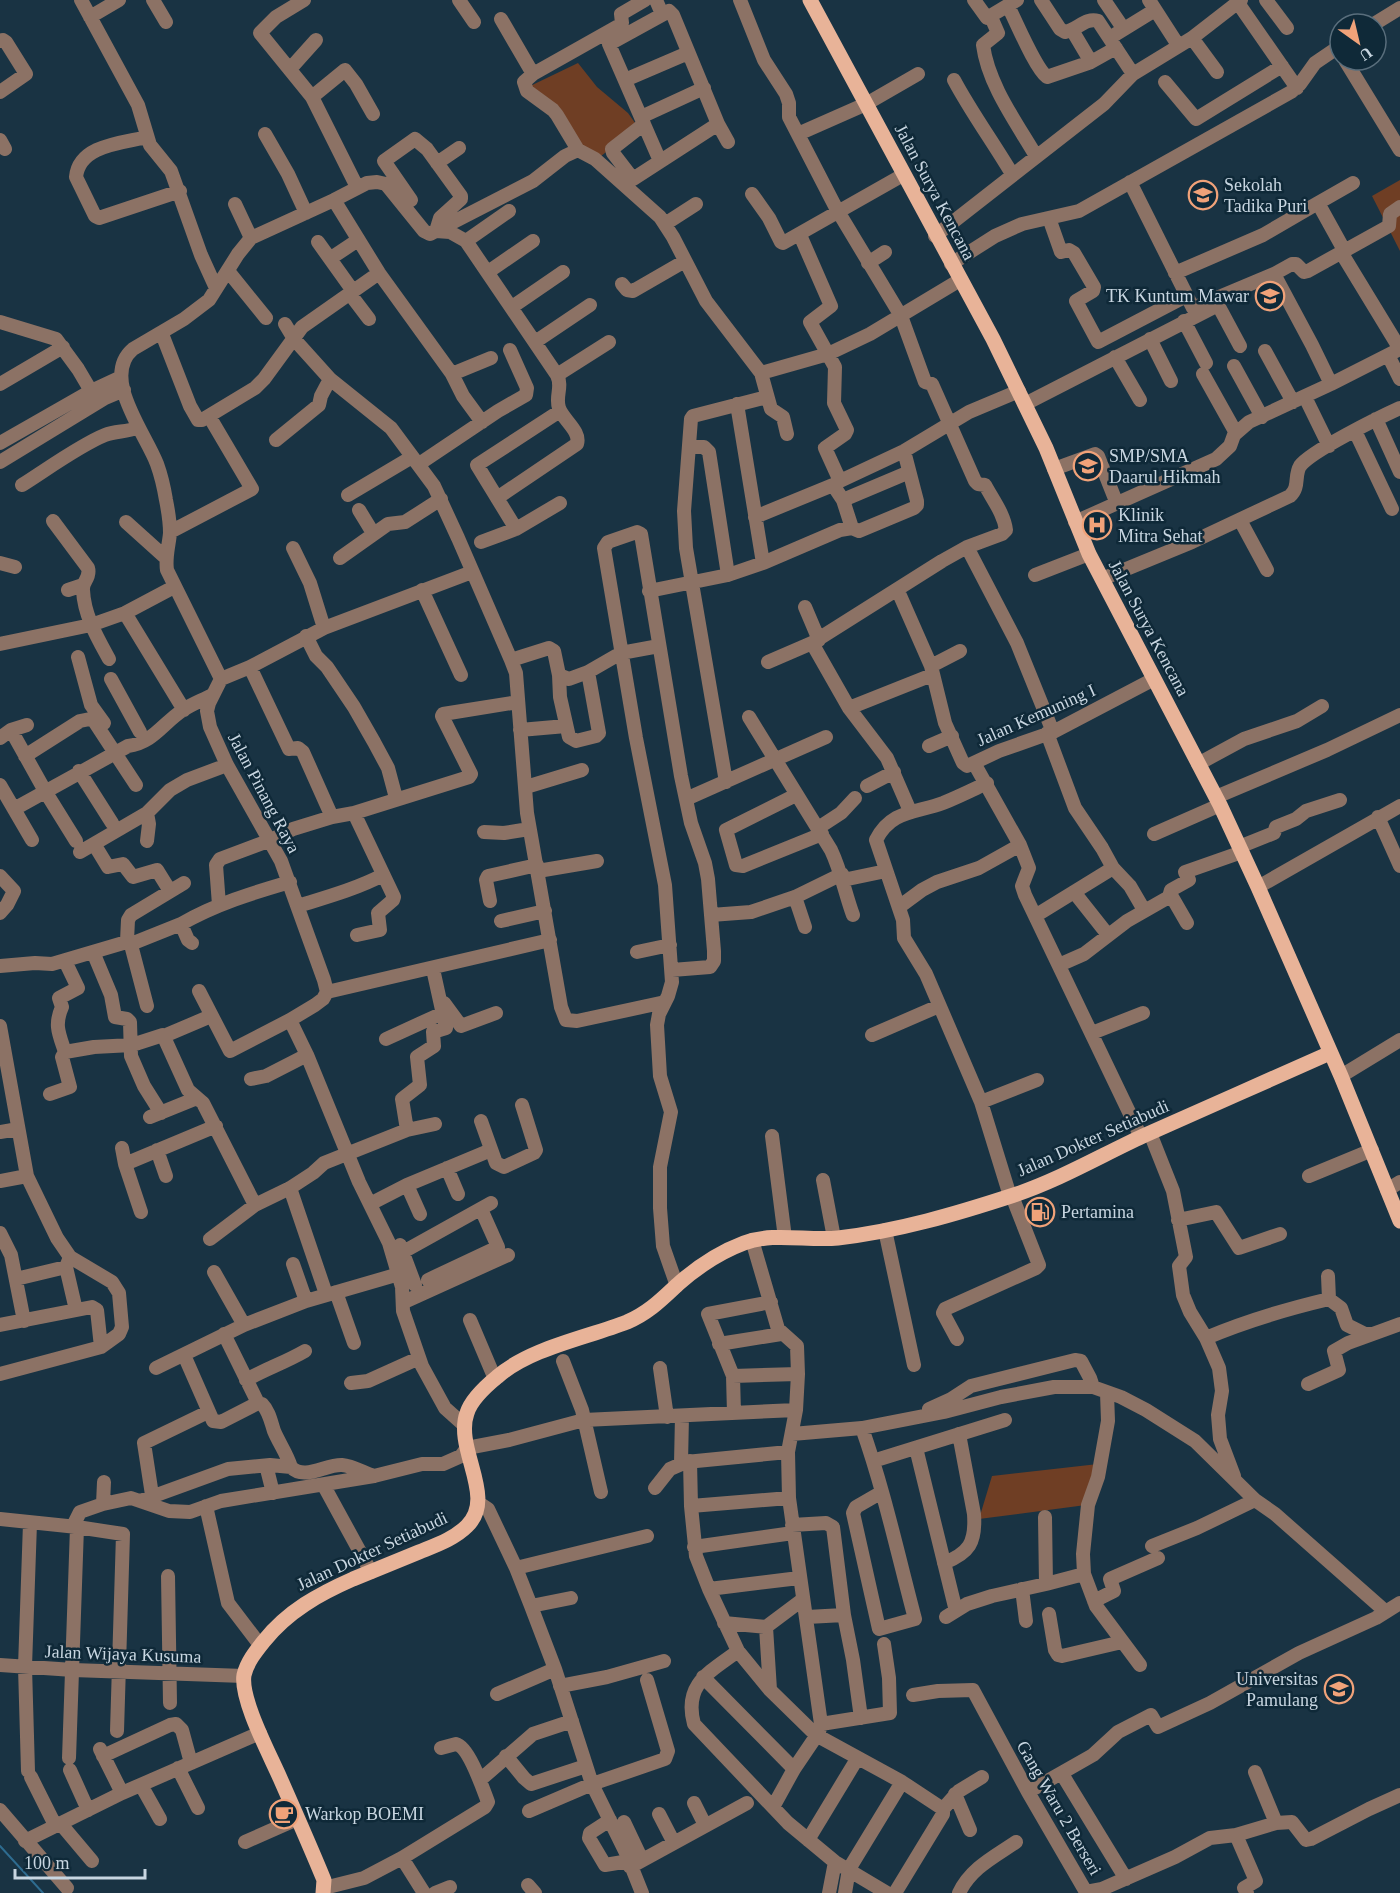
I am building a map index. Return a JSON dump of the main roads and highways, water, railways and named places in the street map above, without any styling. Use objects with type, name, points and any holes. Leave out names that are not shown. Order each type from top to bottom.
[{"type":"main road","name":"Jalan Surya Kencana","points":[[810,0],[1022,397],[1089,554],[1218,801],[1258,886],[1372,1150],[1393,1186],[1400,1221]]},
{"type":"main road","name":"Jalan Dokter Setiabudi","points":[[323,1890],[324,1880],[260,1733],[246,1694],[244,1676],[250,1658],[283,1619],[302,1605],[338,1586],[449,1539],[460,1533],[474,1519],[479,1503],[464,1425],[471,1405],[495,1379],[509,1368],[532,1357],[643,1314],[663,1300],[675,1283],[726,1251],[752,1240],[834,1238],[885,1230],[1011,1196],[1047,1183],[1145,1135],[1330,1053]]},
{"type":"waterway","points":[[0,1846],[43,1893]]},
{"type":"place","name":"Sekolah Tadika Puri","points":[[1203,195]]},
{"type":"place","name":"TK Kuntum Mawar","points":[[1270,296]]},
{"type":"place","name":"SMP/SMA Daarul Hikmah","points":[[1088,466]]},
{"type":"place","name":"Klinik Mitra Sehat","points":[[1097,525]]},
{"type":"place","name":"Pertamina","points":[[1040,1212]]},
{"type":"place","name":"Universitas Pamulang","points":[[1339,1689]]},
{"type":"place","name":"Warkop BOEMI","points":[[284,1814]]}]
